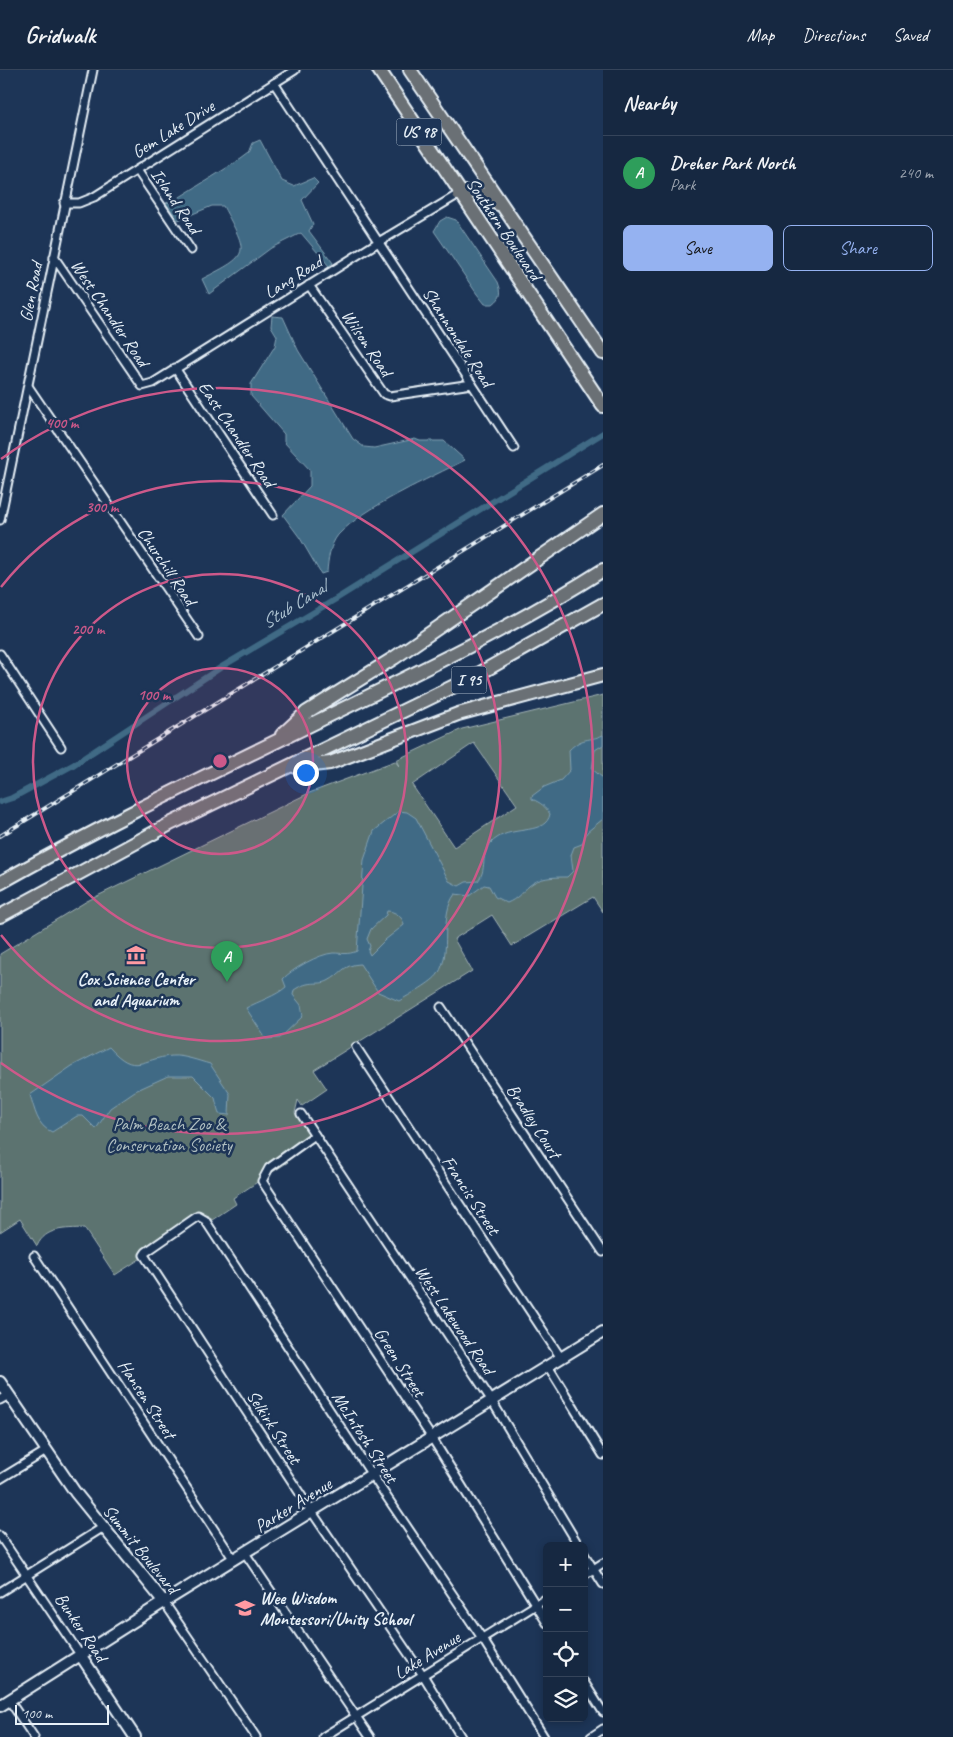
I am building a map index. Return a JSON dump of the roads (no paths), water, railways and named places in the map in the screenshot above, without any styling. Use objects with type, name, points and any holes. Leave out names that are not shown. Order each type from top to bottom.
[{"type":"highway","name":"Southern Boulevard","points":[[378,70],[602,405]]},
{"type":"highway","name":"Southern Boulevard","points":[[410,70],[603,353]]},
{"type":"highway","points":[[460,194],[468,191],[476,192],[504,209]]},
{"type":"highway","points":[[273,743],[308,712],[394,658],[603,514]]},
{"type":"highway","name":"I 95","points":[[0,883],[135,810],[504,629],[603,570]]},
{"type":"highway","name":"I 95","points":[[0,916],[138,841],[496,666],[603,604]]},
{"type":"highway","points":[[286,768],[330,763],[458,714],[603,675]]},
{"type":"street","name":"Glen Road","points":[[0,520],[92,70]]},
{"type":"street","name":"Gem Lake Drive","points":[[64,203],[72,204],[86,200],[295,70]]},
{"type":"street","name":"Shannondale Road","points":[[274,83],[514,448]]},
{"type":"street","name":"Island Road","points":[[137,170],[191,250]]},
{"type":"street","name":"Lang Road","points":[[142,386],[153,383],[378,242],[460,194]]},
{"type":"street","name":"West Chandler Road","points":[[54,257],[142,386]]},
{"type":"street","name":"Wilson Road","points":[[309,285],[384,394],[472,384]]},
{"type":"street","name":"East Chandler Road","points":[[175,368],[273,516]]},
{"type":"street","name":"Churchill Road","points":[[28,386],[199,637]]},
{"type":"street","points":[[0,654],[62,747]]},
{"type":"street","name":"Bradley Court","points":[[441,1007],[603,1252]]},
{"type":"street","name":"Francis Street","points":[[356,1047],[561,1358]]},
{"type":"street","name":"West Lakewood Road","points":[[301,1114],[492,1401],[577,1542]]},
{"type":"street","name":"Green Street","points":[[315,1135],[269,1168],[262,1181],[432,1438],[543,1616]]},
{"type":"street","name":"McIntosh Street","points":[[145,1258],[146,1252],[198,1216],[204,1218],[372,1475],[482,1638],[544,1737]]},
{"type":"street","name":"Hansen Street","points":[[34,1256],[234,1560]]},
{"type":"street","name":"Selkirk Street","points":[[145,1258],[422,1675],[461,1737]]},
{"type":"street","name":"Parker Avenue","points":[[4,1703],[164,1602],[603,1332]]},
{"type":"street","points":[[548,1366],[603,1455]]},
{"type":"street","name":"Summit Boulevard","points":[[2,1390],[102,1528],[164,1602],[256,1737]]},
{"type":"street","points":[[0,1479],[46,1450]]},
{"type":"street","points":[[0,1592],[102,1528]]},
{"type":"street","name":"Bunker Road","points":[[0,1536],[135,1737]]},
{"type":"street","points":[[245,1553],[370,1737]]},
{"type":"street","points":[[588,1561],[603,1584]]},
{"type":"street","points":[[588,1572],[603,1563]]},
{"type":"street","name":"Lake Avenue","points":[[324,1737],[543,1601]]},
{"type":"street","points":[[588,1688],[603,1712]]},
{"type":"street","points":[[4,1703],[34,1737]]},
{"type":"street","points":[[591,1737],[603,1729]]},
{"type":"water","points":[[260,140],[282,181],[294,186],[313,178],[318,183],[302,200],[313,224],[309,231],[333,263],[329,266],[301,233],[271,248],[209,294],[202,279],[230,264],[237,258],[241,252],[238,235],[223,206],[212,206],[178,220],[166,203],[175,200],[241,159],[249,153],[253,143]]},
{"type":"water","points":[[447,217],[456,220],[498,282],[500,294],[493,304],[485,304],[434,231],[440,221]]},
{"type":"water","points":[[272,316],[283,317],[298,350],[353,439],[364,447],[374,448],[415,439],[420,441],[444,441],[465,460],[398,494],[349,524],[335,539],[330,552],[327,572],[321,574],[300,538],[283,515],[310,486],[310,470],[284,442],[284,434],[251,396],[251,384],[275,346],[277,336],[271,326]]},
{"type":"water","points":[[603,735],[603,745],[595,750],[592,769],[603,778],[603,819],[587,832],[582,844],[574,847],[571,855],[573,871],[567,877],[552,877],[537,881],[507,903],[495,897],[489,886],[484,885],[469,896],[455,894],[447,913],[445,955],[438,974],[431,981],[399,1001],[378,992],[360,964],[349,966],[328,981],[305,985],[294,990],[293,995],[301,1005],[303,1016],[280,1038],[266,1039],[246,1008],[286,987],[283,979],[306,963],[327,954],[357,951],[364,860],[374,831],[399,811],[407,812],[416,818],[449,881],[459,886],[466,882],[478,881],[483,870],[487,848],[491,843],[504,834],[536,828],[547,821],[550,814],[542,805],[532,799],[532,796],[544,787],[561,780],[570,770],[569,750],[582,741]],"holes":[[[387,911],[396,913],[404,925],[370,955],[368,951],[370,946],[367,939],[371,929],[386,915]]]},
{"type":"water","points":[[109,1047],[118,1056],[133,1064],[162,1057],[176,1056],[210,1064],[230,1094],[229,1115],[219,1114],[215,1098],[193,1076],[168,1076],[135,1091],[110,1108],[96,1129],[83,1116],[77,1116],[52,1132],[43,1126],[37,1117],[30,1095],[72,1066]]},
{"type":"waterway","name":"Stub Canal","points":[[0,802],[12,798],[73,765],[223,666],[336,599],[603,433]]},
{"type":"railway","points":[[0,836],[603,465]]},
{"type":"place","name":"Cox Science Center and Aquarium","points":[[136,955]]},
{"type":"place","name":"Dreher Park North","points":[[227,982]]},
{"type":"place","name":"Wee Wisdom Montessori/Unity School","points":[[245,1608]]},
{"type":"park label","name":"Palm Beach Zoo & Conservation Society","points":[[169,1134]]}]
